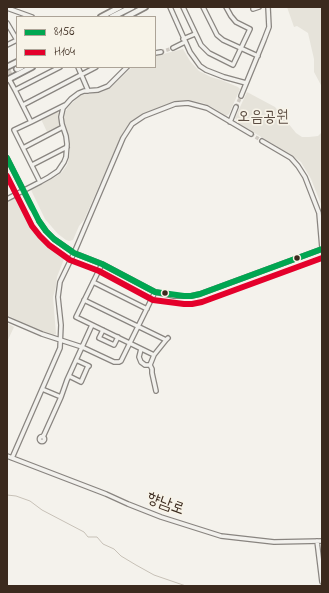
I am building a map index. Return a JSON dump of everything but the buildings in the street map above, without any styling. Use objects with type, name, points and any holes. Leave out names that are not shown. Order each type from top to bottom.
[{"type":"highway","points":[[114,16],[132,7]]},
{"type":"highway","points":[[119,16],[136,7]]},
{"type":"main road","points":[[103,16],[120,7]]},
{"type":"main road","points":[[128,16],[145,7]]},
{"type":"main road","points":[[8,80],[30,68]]},
{"type":"street","points":[[170,7],[184,41],[200,66],[224,77],[246,83]]},
{"type":"street","points":[[183,7],[201,45],[209,53],[233,64],[250,29],[236,22],[226,7]]},
{"type":"street","points":[[203,7],[217,35],[223,40],[258,56]]},
{"type":"street","points":[[253,9],[259,7]]},
{"type":"street","points":[[241,96],[269,27],[268,7]]},
{"type":"street","points":[[7,8],[29,16]]},
{"type":"street","points":[[7,23],[16,38]]},
{"type":"street","points":[[174,48],[195,34]]},
{"type":"street","points":[[7,45],[16,40]]},
{"type":"street","points":[[15,90],[58,68]]},
{"type":"street","points":[[78,68],[88,91]]},
{"type":"street","points":[[23,105],[94,68]]},
{"type":"street","points":[[7,199],[40,182],[61,167],[66,157],[67,147],[61,117],[63,108],[71,99],[79,93],[98,90],[108,86],[126,68]]},
{"type":"street","points":[[8,80],[15,90],[31,122]]},
{"type":"street","points":[[12,458],[60,348],[61,325],[58,297],[60,282],[74,253],[123,138],[132,124],[144,116],[175,104],[188,103],[207,108],[251,134]]},
{"type":"street","points":[[40,182],[14,130],[66,105]]},
{"type":"street","points":[[230,122],[236,107]]},
{"type":"street","points":[[23,148],[63,127]]},
{"type":"street","points":[[39,221],[54,239],[74,253],[102,264],[155,292],[184,296],[200,294],[322,248],[319,213],[305,177],[292,158],[262,141]]},
{"type":"street","points":[[32,165],[67,147]]},
{"type":"street","points":[[7,158],[32,208]]},
{"type":"street","points":[[102,264],[76,317],[154,355]]},
{"type":"street","points":[[94,282],[147,309]]},
{"type":"street","points":[[7,319],[42,334],[82,347],[117,363],[121,361],[155,292]]},
{"type":"street","points":[[84,300],[167,339],[154,355],[150,365],[156,391]]},
{"type":"street","points":[[43,437],[92,325]]},
{"type":"street","points":[[103,330],[99,338],[114,345],[118,338]]},
{"type":"street","points":[[141,349],[139,357],[141,362],[145,365],[150,365]]},
{"type":"street","points":[[69,376],[81,382],[89,366],[76,360]]},
{"type":"street","points":[[42,389],[61,397]]},
{"type":"street","name":"향남로","points":[[7,456],[161,517],[220,536],[274,542],[320,541]]},
{"type":"street","points":[[320,541],[322,582]]},
{"type":"green space","name":"오음공원","points":[[287,7],[322,7],[322,87],[314,72],[314,59],[308,33],[297,26],[294,27]]},
{"type":"green space","points":[[183,49],[190,61],[199,71],[238,87],[240,89],[229,114],[226,116],[203,103],[191,101],[176,103],[141,115],[125,129],[84,220],[79,226],[73,240],[66,240],[58,234],[45,219],[31,190],[57,176],[67,165],[70,154],[69,137],[64,120],[65,113],[71,104],[80,96],[102,92],[111,87],[131,68],[156,68],[156,56]]},
{"type":"green space","name":"오음공원","points":[[247,92],[275,107],[296,133],[302,137],[318,136],[322,132],[322,210],[311,179],[301,162],[238,123],[235,118]]},
{"type":"green space","points":[[57,111],[59,113],[60,125],[59,127],[47,132],[41,119]]},
{"type":"green space","points":[[16,198],[21,201],[34,224],[48,243],[63,254],[64,259],[57,277],[53,297],[56,334],[52,336],[7,315],[7,202]]},
{"type":"green space","points":[[7,323],[14,327],[7,342]]},
{"type":"waterway","points":[[7,495],[16,496],[30,501],[42,510],[84,532],[88,537],[97,537],[103,544],[114,549],[121,556],[154,575],[186,586]]},
{"type":"tunnel","points":[[161,52],[173,48]]},
{"type":"tunnel","points":[[7,74],[17,69]]},
{"type":"tunnel","points":[[236,107],[241,96]]},
{"type":"tunnel","points":[[251,134],[262,141]]},
{"type":"tunnel","points":[[32,208],[39,221]]},
{"type":"transit line","name":"8156","points":[[7,158],[39,221],[54,239],[74,253],[102,264],[155,292],[184,296],[200,294],[322,249]]},
{"type":"transit line","name":"H104","points":[[7,176],[32,226],[49,245],[70,260],[99,271],[153,300],[184,304],[202,302],[322,258]]}]
